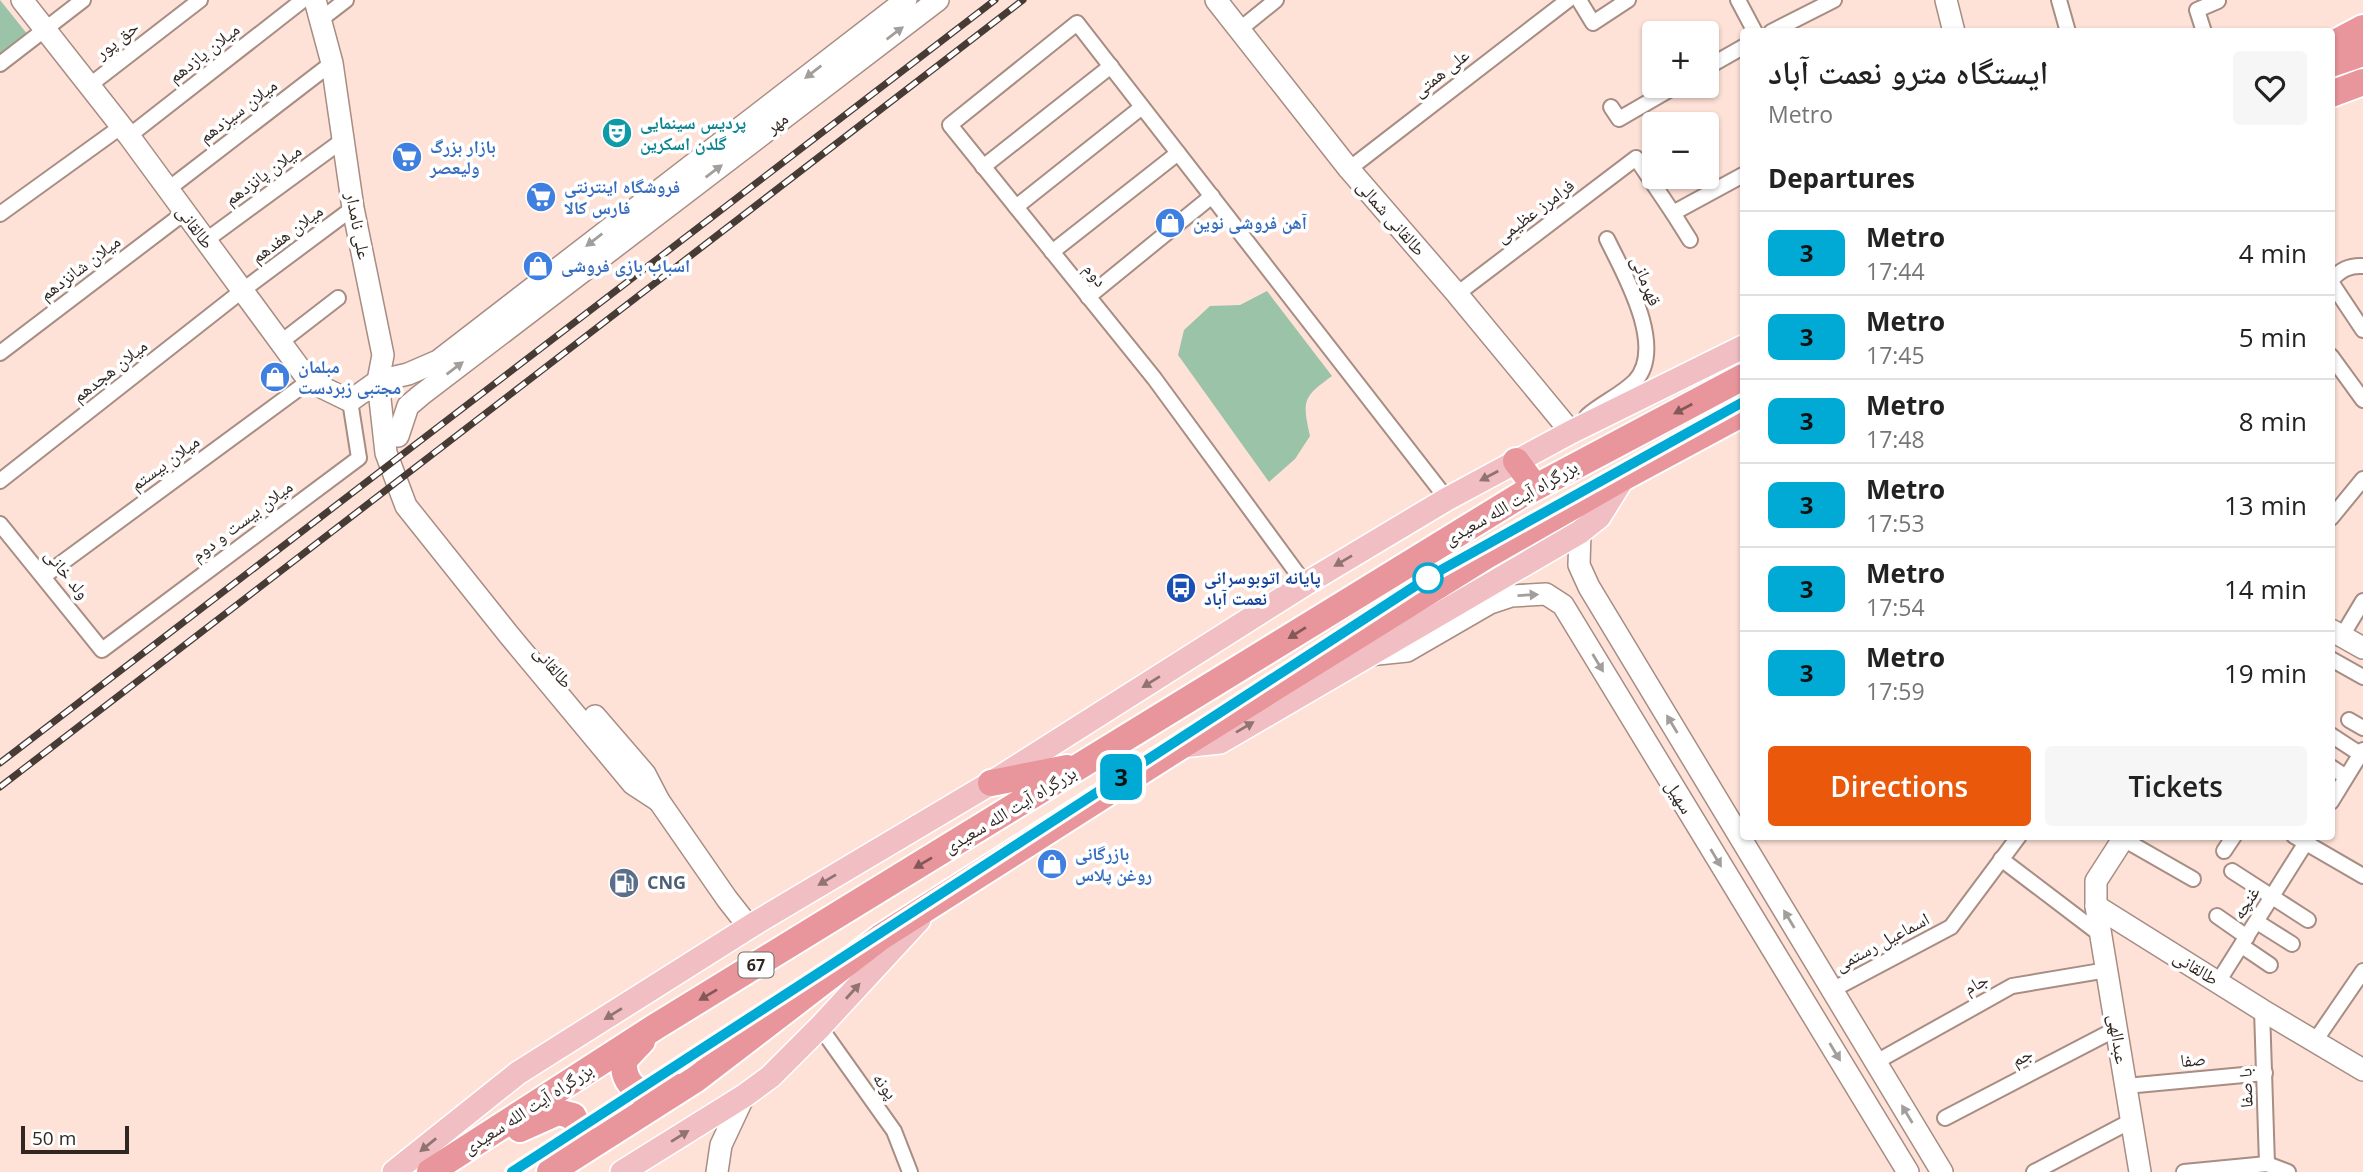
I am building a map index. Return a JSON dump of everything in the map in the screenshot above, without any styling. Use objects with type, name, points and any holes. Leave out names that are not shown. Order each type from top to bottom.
[{"type":"highway","points":[[2335,43],[2363,28]]},
{"type":"highway","points":[[2335,63],[2363,53]]},
{"type":"highway","points":[[2335,92],[2363,82]]},
{"type":"highway","points":[[2335,104],[2363,102]]},
{"type":"highway","name":"بزرگراه آیت الله سعیدی","points":[[432,1170],[655,1027],[1535,487],[1740,379]]},
{"type":"highway","name":"بزرگراه آیت الله سعیدی","points":[[550,1172],[696,1079],[881,937],[937,901],[1486,556],[1623,477],[1740,415]]},
{"type":"highway","points":[[1516,461],[1535,487]]},
{"type":"highway","points":[[991,783],[1086,764]]},
{"type":"highway","points":[[655,1027],[624,1060],[623,1074],[631,1087],[644,1094],[696,1079]]},
{"type":"highway","points":[[432,1170],[558,1112],[573,1116],[581,1127],[578,1147],[543,1172]]},
{"type":"main road","points":[[394,1172],[518,1073],[750,928],[991,783],[1305,584],[1516,461],[1740,348]]},
{"type":"main road","points":[[1181,746],[1220,742],[1580,532],[1599,517],[1623,477]]},
{"type":"main road","points":[[622,1172],[770,1077],[937,901]]},
{"type":"street","name":"طالقانی","points":[[22,0],[125,131],[309,381],[350,401]]},
{"type":"street","points":[[0,64],[83,0]]},
{"type":"street","name":"حق پور","points":[[90,85],[200,0]]},
{"type":"street","name":"میلان یازدهم","points":[[0,214],[125,131],[303,0]]},
{"type":"street","points":[[318,10],[345,0]]},
{"type":"street","name":"مهر","points":[[392,445],[408,406],[906,0]]},
{"type":"street","name":"مهر","points":[[392,378],[438,361],[938,0]]},
{"type":"street","name":"طالقانی شمالی","points":[[1216,0],[1349,169],[1571,432]]},
{"type":"street","points":[[1239,30],[1276,0]]},
{"type":"street","points":[[1579,0],[1593,23],[1628,0]]},
{"type":"street","points":[[1738,0],[1753,28]]},
{"type":"street","points":[[1779,28],[1834,0]]},
{"type":"street","points":[[1946,0],[1953,28]]},
{"type":"street","points":[[2059,0],[2067,28]]},
{"type":"street","points":[[2203,28],[2197,9],[2218,1]]},
{"type":"street","name":"علی همتی","points":[[1349,169],[1559,3]]},
{"type":"street","name":"علی نامدار","points":[[318,10],[332,64],[353,208],[383,355]]},
{"type":"street","name":"دوم","points":[[1111,66],[1077,23],[950,125],[1154,378],[1305,584]]},
{"type":"street","points":[[1719,61],[1740,49]]},
{"type":"street","name":"میلان سیزدهم","points":[[167,190],[332,64]]},
{"type":"street","points":[[984,167],[1111,66],[1447,499]]},
{"type":"street","points":[[1615,113],[1649,98]]},
{"type":"street","points":[[1016,207],[1142,107]]},
{"type":"street","name":"میلان پانزدهم","points":[[205,241],[343,140]]},
{"type":"street","points":[[1052,252],[1178,153]]},
{"type":"street","name":"فرامرز عظیمی","points":[[1457,294],[1636,158],[1673,213]]},
{"type":"street","points":[[1690,240],[1673,213],[1740,177]]},
{"type":"street","points":[[1088,297],[1212,196]]},
{"type":"street","name":"میلان هفدهم","points":[[243,290],[353,208]]},
{"type":"street","name":"میلان شانزدهم","points":[[0,354],[184,213]]},
{"type":"street","name":"قهرمانی","points":[[1571,432],[1598,407],[1637,379],[1646,359],[1646,336],[1639,308],[1607,239]]},
{"type":"street","points":[[2335,277],[2341,270],[2359,265],[2363,278]]},
{"type":"street","points":[[2335,287],[2363,330]]},
{"type":"street","name":"میلان هجدهم","points":[[0,481],[243,290]]},
{"type":"street","points":[[281,342],[338,298]]},
{"type":"street","name":"طالقانی","points":[[383,355],[392,378],[392,445],[406,506],[633,784],[659,801]]},
{"type":"street","points":[[2335,362],[2363,400]]},
{"type":"street","points":[[350,401],[392,378],[401,381],[402,391],[413,396],[421,395]]},
{"type":"street","name":"میلان بیستم","points":[[44,576],[309,381]]},
{"type":"street","name":"میلان بیست و دوم","points":[[102,650],[359,458],[350,401]]},
{"type":"street","name":"طالقانی","points":[[392,445],[398,448],[416,498],[441,533],[645,775],[659,801],[750,928]]},
{"type":"street","points":[[2335,513],[2363,479]]},
{"type":"street","name":"ولد خانی","points":[[0,524],[102,650]]},
{"type":"street","name":"سهیل","points":[[1580,532],[1579,565],[1589,587],[1740,837]]},
{"type":"street","points":[[1563,605],[1560,596],[1564,586],[1572,581],[1581,581],[1589,587]]},
{"type":"street","points":[[1366,656],[1407,651],[1490,603],[1511,596],[1546,594],[1563,605]]},
{"type":"street","points":[[2363,600],[2336,633],[2363,648]]},
{"type":"street","name":"سهیل","points":[[1563,605],[1908,1172]]},
{"type":"street","points":[[2335,661],[2363,677]]},
{"type":"street","points":[[2349,720],[2363,728]]},
{"type":"street","points":[[2335,737],[2362,752],[2335,794]]},
{"type":"street","points":[[2335,770],[2346,777]]},
{"type":"street","name":"سهیل","points":[[1742,840],[1942,1172]]},
{"type":"street","name":"اسماعیل رستمی","points":[[1832,990],[1951,927],[2016,840]]},
{"type":"street","points":[[2096,906],[2096,881],[2123,840]]},
{"type":"street","points":[[2127,840],[2193,879]]},
{"type":"street","points":[[2224,851],[2231,840]]},
{"type":"street","name":"غنچه","points":[[2218,982],[2272,897],[2302,840]]},
{"type":"street","points":[[2306,840],[2363,876]]},
{"type":"street","points":[[2001,859],[2101,935]]},
{"type":"street","points":[[2232,871],[2308,920]]},
{"type":"street","name":"طالقانی","points":[[2096,906],[2363,1070]]},
{"type":"street","name":"عبدالهی","points":[[2096,906],[2140,1172]]},
{"type":"street","points":[[2217,916],[2270,965]]},
{"type":"street","points":[[2257,922],[2291,944]]},
{"type":"street","name":"جام","points":[[1876,1062],[2012,986],[2107,970]]},
{"type":"street","points":[[2315,1041],[2363,971]]},
{"type":"street","name":"با صفا","points":[[2262,1010],[2267,1164]]},
{"type":"street","name":"پونه","points":[[820,1027],[894,1130],[910,1172]]},
{"type":"street","name":"جم","points":[[1945,1118],[2116,1029]]},
{"type":"street","name":"صفا","points":[[2126,1086],[2265,1073]]},
{"type":"street","points":[[717,1172],[721,1145],[744,1096]]},
{"type":"street","points":[[2034,1172],[2131,1121]]},
{"type":"street","points":[[2184,1172],[2267,1164],[2288,1172]]},
{"type":"green space","points":[[0,0],[28,35],[0,56]]},
{"type":"green space","points":[[1267,291],[1332,376],[1315,389],[1307,400],[1306,414],[1310,436],[1295,459],[1269,482],[1178,355],[1184,330],[1210,306],[1240,305]]},
{"type":"railway","points":[[0,763],[995,0]]},
{"type":"railway","points":[[0,787],[1023,0]]},
{"type":"metro line","name":"3","points":[[512,1172],[1432,575],[1740,404]]},
{"type":"place","name":"پردیس سینمایی گلدن اسکرین","points":[[617,133]]},
{"type":"place","name":"بازار بزرگ ولیعصر","points":[[407,157]]},
{"type":"place","name":"فروشگاه اینترنتی فارس کالا","points":[[541,197]]},
{"type":"place","name":"آهن فروشی نوین","points":[[1170,223]]},
{"type":"place","name":"اسباب بازی فروشی","points":[[538,266]]},
{"type":"place","name":"مبلمان مجتبی زبردست","points":[[275,377]]},
{"type":"place","name":"پایانه اتوبوسرانی نعمت آباد","points":[[1181,588]]},
{"type":"place","name":"بازرگانی روغن پلاس","points":[[1052,864]]},
{"type":"place","name":"CNG","points":[[624,883]]}]
